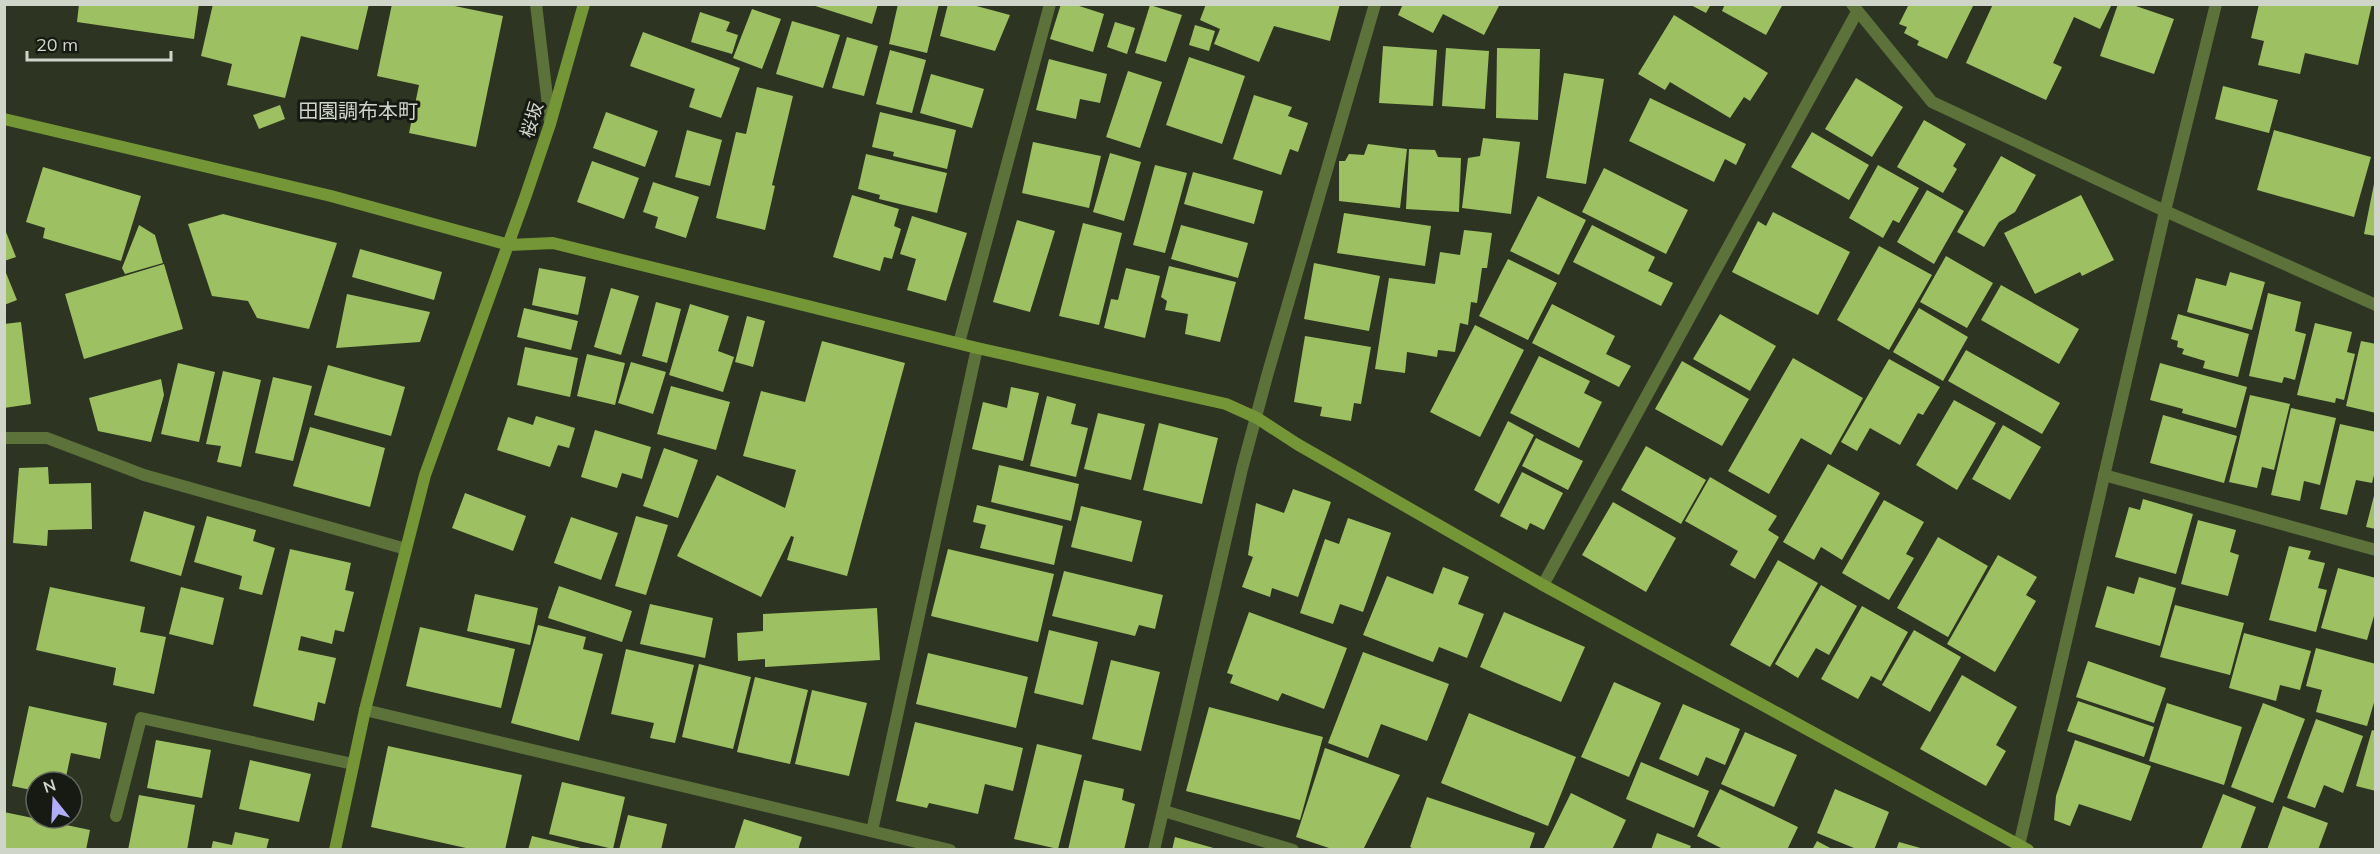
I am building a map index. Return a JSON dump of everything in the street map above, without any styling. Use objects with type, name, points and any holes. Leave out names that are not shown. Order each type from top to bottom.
[{"type":"street","points":[[536,4],[550,124]]},
{"type":"street","name":"桜坂","points":[[334,849],[365,710],[425,475],[509,245],[550,124],[584,4]]},
{"type":"street","points":[[959,343],[1050,4]]},
{"type":"street","points":[[1154,849],[1242,469],[1375,4]]},
{"type":"street","points":[[4,119],[331,196],[509,245],[553,243],[977,348],[1226,404],[1257,418],[1297,444],[1543,585],[2022,847],[2104,475],[2216,4]]},
{"type":"street","points":[[1543,585],[1854,8],[1932,102],[2165,211],[2376,305]]},
{"type":"street","points":[[872,831],[977,348]]},
{"type":"street","points":[[4,438],[46,438],[144,476],[406,549]]},
{"type":"street","points":[[2104,475],[2376,550]]},
{"type":"street","points":[[365,710],[950,849]]},
{"type":"street","points":[[116,816],[141,718],[353,764]]},
{"type":"street","points":[[1164,811],[1293,849]]},
{"type":"building","points":[[79,4],[199,4],[194,39],[77,22]]},
{"type":"building","points":[[213,4],[369,4],[358,50],[301,36],[285,98],[227,85],[232,64],[201,56]]},
{"type":"building","points":[[392,4],[445,4],[503,16],[476,147],[409,133],[419,85],[377,76]]},
{"type":"building","points":[[809,4],[878,4],[872,24]]},
{"type":"building","points":[[898,4],[939,4],[927,53],[889,44]]},
{"type":"building","points":[[948,4],[969,4],[1010,15],[995,51],[940,36]]},
{"type":"building","points":[[1061,4],[1073,4],[1104,14],[1093,52],[1050,39]]},
{"type":"building","points":[[1206,4],[1340,4],[1330,41],[1274,26],[1259,62],[1214,44],[1220,29],[1200,20]]},
{"type":"building","points":[[1403,4],[1500,4],[1484,35],[1443,14],[1433,33],[1398,15]]},
{"type":"building","points":[[1689,4],[1711,4],[1706,13]]},
{"type":"building","points":[[1725,4],[1783,4],[1766,35],[1722,11]]},
{"type":"building","points":[[1909,4],[1974,4],[1947,59],[1917,45],[1919,41],[1904,33],[1907,27],[1899,24]]},
{"type":"building","points":[[1993,4],[2109,4],[2111,6],[2100,29],[2074,17],[2053,63],[2062,67],[2046,100],[1966,63]]},
{"type":"building","points":[[2118,4],[2130,4],[2174,19],[2154,74],[2100,56]]},
{"type":"building","points":[[2259,4],[2372,4],[2358,65],[2305,53],[2300,74],[2258,65],[2264,41],[2251,38]]},
{"type":"building","points":[[1150,5],[1182,15],[1166,62],[1135,53]]},
{"type":"building","points":[[752,9],[781,19],[762,69],[733,58]]},
{"type":"building","points":[[700,12],[730,22],[726,31],[738,35],[732,54],[691,42]]},
{"type":"building","points":[[1674,15],[1768,73],[1750,101],[1744,97],[1730,118],[1670,82],[1665,90],[1638,74]]},
{"type":"building","points":[[792,21],[840,35],[823,88],[776,74]]},
{"type":"building","points":[[1115,22],[1135,28],[1127,54],[1107,47]]},
{"type":"building","points":[[1195,25],[1215,31],[1209,51],[1189,45]]},
{"type":"building","points":[[643,32],[740,68],[721,118],[689,107],[695,89],[630,66]]},
{"type":"building","points":[[847,37],[878,46],[864,96],[832,88]]},
{"type":"building","points":[[1383,46],[1437,50],[1433,106],[1379,103]]},
{"type":"building","points":[[1446,48],[1489,51],[1485,109],[1442,106]]},
{"type":"building","points":[[1497,48],[1540,49],[1538,120],[1496,118]]},
{"type":"building","points":[[890,50],[926,60],[912,113],[876,104]]},
{"type":"building","points":[[1189,57],[1245,76],[1222,144],[1166,125]]},
{"type":"building","points":[[1049,59],[1107,74],[1100,103],[1080,99],[1076,119],[1036,110]]},
{"type":"building","points":[[1128,71],[1162,82],[1140,148],[1106,137]]},
{"type":"building","points":[[1564,73],[1604,79],[1586,184],[1546,178]]},
{"type":"building","points":[[931,74],[984,89],[972,128],[920,113]]},
{"type":"building","points":[[1856,78],[1903,107],[1872,157],[1825,129]]},
{"type":"building","points":[[2223,86],[2278,100],[2269,133],[2215,119]]},
{"type":"building","points":[[757,87],[793,96],[772,185],[775,186],[765,230],[716,218],[736,132],[746,134]]},
{"type":"building","points":[[1254,95],[1292,107],[1288,116],[1308,123],[1298,152],[1290,149],[1281,175],[1233,159]]},
{"type":"building","points":[[1650,98],[1746,144],[1736,165],[1725,159],[1714,182],[1629,141]]},
{"type":"building","points":[[280,105],[285,119],[259,129],[253,115]]},
{"type":"building","points":[[606,112],[658,131],[645,167],[593,148]]},
{"type":"building","points":[[880,112],[956,130],[947,169],[893,156],[894,152],[872,147]]},
{"type":"building","points":[[1924,120],[1966,144],[1953,166],[1957,169],[1943,193],[1897,167]]},
{"type":"building","points":[[687,130],[722,140],[710,186],[675,177]]},
{"type":"building","points":[[2274,130],[2371,157],[2354,217],[2257,190]]},
{"type":"building","points":[[1812,132],[1869,165],[1849,200],[1791,167]]},
{"type":"building","points":[[1483,138],[1520,142],[1511,214],[1462,208],[1468,158],[1480,156]]},
{"type":"building","points":[[1033,142],[1101,156],[1089,208],[1022,193]]},
{"type":"building","points":[[1368,144],[1407,149],[1400,208],[1339,201],[1339,161],[1345,161],[1349,154],[1364,155]]},
{"type":"building","points":[[1409,149],[1435,150],[1438,157],[1461,158],[1459,212],[1406,209]]},
{"type":"building","points":[[1110,153],[1141,162],[1124,221],[1093,212]]},
{"type":"building","points":[[866,154],[947,173],[937,213],[879,199],[880,195],[858,189]]},
{"type":"building","points":[[2001,156],[2036,175],[2015,212],[1999,222],[1984,247],[1957,232]]},
{"type":"building","points":[[592,161],[639,178],[624,219],[577,202]]},
{"type":"building","points":[[1155,165],[1187,173],[1165,253],[1133,245]]},
{"type":"building","points":[[1878,165],[1919,188],[1899,223],[1893,220],[1883,238],[1849,218]]},
{"type":"building","points":[[43,167],[141,196],[121,261],[43,238],[45,228],[26,222]]},
{"type":"building","points":[[1604,168],[1688,210],[1666,254],[1582,212]]},
{"type":"building","points":[[1193,172],[1263,191],[1254,224],[1184,204]]},
{"type":"building","points":[[653,182],[699,197],[686,238],[655,228],[658,217],[643,212]]},
{"type":"building","points":[[2374,184],[2376,184],[2376,236],[2364,234]]},
{"type":"building","points":[[1927,190],[1964,211],[1934,264],[1897,242]]},
{"type":"building","points":[[852,195],[899,209],[894,226],[901,229],[892,259],[884,257],[880,271],[833,257]]},
{"type":"building","points":[[2081,195],[2114,260],[2082,276],[2080,272],[2035,294],[2004,233]]},
{"type":"building","points":[[1538,196],[1586,220],[1559,275],[1510,251]]},
{"type":"building","points":[[1773,212],[1850,252],[1818,315],[1732,272],[1758,221],[1766,226]]},
{"type":"building","points":[[1344,213],[1431,226],[1425,266],[1337,253]]},
{"type":"building","points":[[223,214],[337,243],[309,329],[257,318],[248,301],[212,296],[188,224]]},
{"type":"building","points":[[912,216],[967,233],[946,301],[907,290],[916,259],[900,254]]},
{"type":"building","points":[[1017,220],[1055,231],[1030,312],[993,302]]},
{"type":"building","points":[[1083,223],[1122,233],[1099,325],[1059,316]]},
{"type":"building","points":[[139,225],[155,235],[163,263],[125,274],[122,268]]},
{"type":"building","points":[[1181,225],[1248,243],[1238,278],[1171,259]]},
{"type":"building","points":[[1592,225],[1655,257],[1648,271],[1673,283],[1661,306],[1573,262]]},
{"type":"building","points":[[4,227],[16,257],[4,261]]},
{"type":"building","points":[[1464,230],[1492,233],[1487,268],[1482,268],[1477,303],[1471,302],[1468,325],[1460,323],[1455,352],[1438,350],[1437,357],[1407,352],[1405,373],[1375,369],[1389,278],[1435,284],[1440,252],[1460,255]]},
{"type":"building","points":[[1879,246],[1932,275],[1889,350],[1837,320]]},
{"type":"building","points":[[360,249],[442,272],[434,300],[352,277]]},
{"type":"building","points":[[1946,256],[1993,283],[1967,328],[1920,302]]},
{"type":"building","points":[[1508,259],[1557,283],[1528,340],[1479,316]]},
{"type":"building","points":[[1314,263],[1380,276],[1369,331],[1304,319]]},
{"type":"building","points":[[164,264],[183,329],[84,359],[65,294]]},
{"type":"building","points":[[1169,266],[1236,282],[1220,342],[1185,334],[1188,314],[1165,310],[1167,301],[1161,297]]},
{"type":"building","points":[[4,268],[17,300],[4,305]]},
{"type":"building","points":[[539,268],[586,277],[578,315],[532,305]]},
{"type":"building","points":[[1126,268],[1160,276],[1145,338],[1104,328],[1111,299],[1118,300]]},
{"type":"building","points":[[2230,272],[2265,282],[2252,330],[2187,312],[2196,278],[2226,286]]},
{"type":"building","points":[[2001,285],[2079,329],[2059,364],[1981,320]]},
{"type":"building","points":[[611,288],[639,296],[621,355],[594,347]]},
{"type":"building","points":[[2268,293],[2301,302],[2295,331],[2306,334],[2295,380],[2284,377],[2282,383],[2249,376]]},
{"type":"building","points":[[347,294],[430,312],[420,342],[336,348]]},
{"type":"building","points":[[656,302],[681,309],[667,363],[642,356]]},
{"type":"building","points":[[690,304],[729,316],[718,351],[734,357],[723,392],[669,375]]},
{"type":"building","points":[[1552,304],[1615,336],[1606,354],[1631,366],[1619,387],[1532,343]]},
{"type":"building","points":[[524,308],[578,321],[571,350],[517,337]]},
{"type":"building","points":[[1919,308],[1968,337],[1943,381],[1893,352]]},
{"type":"building","points":[[1720,314],[1776,346],[1750,391],[1693,359]]},
{"type":"building","points":[[2178,314],[2249,334],[2238,377],[2203,368],[2205,361],[2182,354],[2184,349],[2177,347],[2178,341],[2171,339]]},
{"type":"building","points":[[747,316],[765,321],[753,367],[735,362]]},
{"type":"building","points":[[21,322],[31,404],[4,408],[4,324]]},
{"type":"building","points":[[2315,323],[2352,332],[2347,352],[2355,354],[2344,400],[2336,398],[2335,403],[2297,395]]},
{"type":"building","points":[[1475,325],[1524,350],[1480,437],[1430,412]]},
{"type":"building","points":[[1305,336],[1371,347],[1361,404],[1354,403],[1351,421],[1320,416],[1322,407],[1294,402]]},
{"type":"building","points":[[822,341],[905,363],[847,576],[787,560],[794,537],[791,536],[761,597],[677,556],[717,475],[785,508],[796,470],[743,456],[761,391],[805,402]]},
{"type":"building","points":[[2361,341],[2376,344],[2376,413],[2346,406]]},
{"type":"building","points":[[525,347],[578,358],[570,397],[517,385]]},
{"type":"building","points":[[1966,350],[2060,403],[2042,434],[1948,381]]},
{"type":"building","points":[[587,354],[625,363],[615,405],[577,396]]},
{"type":"building","points":[[1539,356],[1590,381],[1584,393],[1602,402],[1579,448],[1510,413]]},
{"type":"building","points":[[1793,358],[1863,398],[1831,455],[1801,438],[1769,494],[1728,471]]},
{"type":"building","points":[[1889,359],[1940,387],[1923,415],[1918,413],[1900,445],[1870,428],[1857,451],[1841,442]]},
{"type":"building","points":[[1682,361],[1749,399],[1722,446],[1655,409]]},
{"type":"building","points":[[631,362],[666,372],[653,414],[618,403]]},
{"type":"building","points":[[178,363],[215,372],[199,442],[161,434]]},
{"type":"building","points":[[2160,363],[2247,387],[2236,428],[2182,413],[2183,409],[2150,400]]},
{"type":"building","points":[[328,365],[405,387],[391,436],[314,415]]},
{"type":"building","points":[[223,371],[261,380],[241,467],[217,462],[221,446],[206,444]]},
{"type":"building","points":[[273,377],[312,386],[293,461],[255,453]]},
{"type":"building","points":[[161,379],[164,395],[151,442],[98,431],[89,398]]},
{"type":"building","points":[[671,386],[730,402],[716,450],[657,434]]},
{"type":"building","points":[[1011,387],[1039,393],[1023,461],[972,449],[983,402],[1007,408]]},
{"type":"building","points":[[2250,395],[2290,404],[2274,470],[2262,467],[2257,488],[2229,482]]},
{"type":"building","points":[[1047,396],[1076,404],[1071,424],[1088,428],[1076,477],[1030,466]]},
{"type":"building","points":[[1954,400],[1996,423],[1957,490],[1916,465]]},
{"type":"building","points":[[2291,408],[2336,418],[2320,485],[2304,481],[2300,501],[2271,495]]},
{"type":"building","points":[[1098,413],[1145,424],[1131,480],[1084,469]]},
{"type":"building","points":[[2163,415],[2237,436],[2224,483],[2150,463]]},
{"type":"building","points":[[536,416],[575,428],[569,448],[558,445],[550,467],[497,450],[508,417],[533,425]]},
{"type":"building","points":[[1508,421],[1534,435],[1499,504],[1474,490]]},
{"type":"building","points":[[1159,423],[1218,438],[1202,504],[1143,490]]},
{"type":"building","points":[[2340,424],[2376,432],[2376,467],[2372,483],[2356,480],[2347,515],[2320,509]]},
{"type":"building","points":[[2003,425],[2041,447],[2010,500],[1972,479]]},
{"type":"building","points":[[310,427],[385,448],[370,507],[293,486]]},
{"type":"building","points":[[595,430],[651,447],[642,479],[622,473],[617,488],[581,477]]},
{"type":"building","points":[[1536,438],[1583,461],[1568,490],[1522,466]]},
{"type":"building","points":[[1646,446],[1706,480],[1681,524],[1621,490]]},
{"type":"building","points":[[664,448],[698,460],[678,518],[643,506]]},
{"type":"building","points":[[1828,464],[1880,493],[1842,560],[1821,547],[1814,560],[1783,542]]},
{"type":"building","points":[[999,465],[1079,484],[1071,521],[991,502]]},
{"type":"building","points":[[48,467],[49,484],[91,483],[92,529],[48,530],[47,546],[13,543],[19,468]]},
{"type":"building","points":[[1522,472],[1563,493],[1544,530],[1530,523],[1527,530],[1500,516]]},
{"type":"building","points":[[1710,477],[1777,516],[1768,530],[1779,537],[1755,579],[1730,565],[1738,551],[1685,521]]},
{"type":"building","points":[[2376,488],[2376,529],[2366,527]]},
{"type":"building","points":[[1293,489],[1331,502],[1298,597],[1272,588],[1270,597],[1242,587],[1253,557],[1248,555],[1256,503],[1284,513]]},
{"type":"building","points":[[465,493],[526,516],[513,551],[452,528]]},
{"type":"building","points":[[2143,499],[2193,514],[2176,574],[2115,557],[2129,507],[2140,510]]},
{"type":"building","points":[[1884,500],[1924,522],[1906,554],[1914,558],[1889,600],[1842,573]]},
{"type":"building","points":[[1613,502],[1676,538],[1646,592],[1582,555]]},
{"type":"building","points":[[977,505],[1063,526],[1054,565],[980,548],[986,525],[973,522]]},
{"type":"building","points":[[1081,506],[1142,521],[1132,562],[1071,547]]},
{"type":"building","points":[[144,511],[195,526],[181,576],[130,561]]},
{"type":"building","points":[[207,516],[256,530],[253,541],[275,548],[262,595],[239,589],[242,576],[194,562]]},
{"type":"building","points":[[636,516],[668,525],[646,595],[615,586]]},
{"type":"building","points":[[571,517],[618,533],[601,580],[554,563]]},
{"type":"building","points":[[1348,518],[1391,533],[1363,612],[1340,604],[1333,624],[1300,613],[1325,539],[1339,544]]},
{"type":"building","points":[[2198,520],[2236,530],[2230,552],[2239,555],[2228,596],[2181,584]]},
{"type":"building","points":[[1938,537],[1988,566],[1948,637],[1897,608]]},
{"type":"building","points":[[2289,546],[2311,551],[2308,559],[2325,563],[2318,588],[2327,590],[2316,632],[2269,620]]},
{"type":"building","points":[[290,549],[351,563],[345,590],[354,592],[344,632],[335,630],[332,644],[301,636],[298,650],[336,658],[325,704],[318,702],[314,721],[253,706]]},
{"type":"building","points":[[948,549],[1054,574],[1038,642],[931,616]]},
{"type":"building","points":[[1998,555],[2037,577],[2026,595],[2036,601],[1995,672],[1947,644]]},
{"type":"building","points":[[1778,560],[1818,583],[1770,667],[1730,645]]},
{"type":"building","points":[[1443,567],[1469,577],[1458,604],[1484,614],[1467,658],[1439,647],[1433,662],[1363,635],[1387,576],[1433,594]]},
{"type":"building","points":[[2338,568],[2376,578],[2376,609],[2367,640],[2321,628]]},
{"type":"building","points":[[1064,571],[1163,595],[1155,629],[1139,625],[1135,636],[1052,616]]},
{"type":"building","points":[[2139,577],[2176,588],[2160,646],[2095,627],[2107,586],[2134,594]]},
{"type":"building","points":[[1821,585],[1857,606],[1829,655],[1816,648],[1798,678],[1775,664]]},
{"type":"building","points":[[559,586],[632,611],[622,642],[548,618]]},
{"type":"building","points":[[50,587],[145,607],[140,632],[166,637],[154,694],[113,685],[116,668],[36,650]]},
{"type":"building","points":[[181,587],[224,598],[213,645],[169,634]]},
{"type":"building","points":[[475,594],[538,608],[530,645],[467,631]]},
{"type":"building","points":[[650,604],[713,618],[705,658],[640,644]]},
{"type":"building","points":[[2175,605],[2244,623],[2230,675],[2160,657]]},
{"type":"building","points":[[1862,606],[1908,632],[1881,681],[1871,676],[1858,699],[1821,679]]},
{"type":"building","points":[[877,608],[880,660],[765,667],[765,659],[738,661],[737,633],[763,631],[763,614]]},
{"type":"building","points":[[1249,612],[1347,648],[1324,709],[1282,693],[1278,701],[1230,683],[1233,675],[1227,673]]},
{"type":"building","points":[[1504,612],[1585,647],[1561,702],[1480,667]]},
{"type":"building","points":[[538,625],[586,637],[583,649],[603,654],[579,741],[511,723]]},
{"type":"building","points":[[420,627],[515,649],[501,708],[406,686]]},
{"type":"building","points":[[1049,630],[1098,642],[1083,705],[1034,693]]},
{"type":"building","points":[[1914,630],[1961,657],[1930,712],[1882,685]]},
{"type":"building","points":[[2244,633],[2311,651],[2300,690],[2280,685],[2276,701],[2229,688]]},
{"type":"building","points":[[2316,648],[2376,664],[2376,696],[2367,726],[2316,712],[2322,690],[2306,686]]},
{"type":"building","points":[[626,649],[694,665],[675,743],[650,738],[654,723],[611,714]]},
{"type":"building","points":[[1363,652],[1449,684],[1427,741],[1381,724],[1368,758],[1328,743]]},
{"type":"building","points":[[928,653],[1028,677],[1016,728],[916,704]]},
{"type":"building","points":[[1111,660],[1160,672],[1141,751],[1092,739]]},
{"type":"building","points":[[2088,661],[2166,688],[2154,723],[2076,697]]},
{"type":"building","points":[[699,664],[751,677],[733,749],[682,737]]},
{"type":"building","points":[[1962,675],[2017,707],[1996,745],[2006,751],[1986,786],[1920,749]]},
{"type":"building","points":[[755,677],[808,690],[790,764],[737,752]]},
{"type":"building","points":[[1614,682],[1661,703],[1629,777],[1581,757]]},
{"type":"building","points":[[812,690],[867,703],[849,776],[795,764]]},
{"type":"building","points":[[2078,701],[2154,727],[2144,757],[2067,731]]},
{"type":"building","points":[[2167,703],[2242,727],[2224,785],[2149,761]]},
{"type":"building","points":[[2263,703],[2305,719],[2273,803],[2231,787]]},
{"type":"building","points":[[1683,704],[1740,729],[1725,765],[1706,757],[1698,776],[1659,759]]},
{"type":"building","points":[[29,706],[107,723],[100,759],[71,753],[67,770],[24,770],[24,788],[12,786]]},
{"type":"building","points":[[1209,707],[1323,737],[1300,820],[1186,791]]},
{"type":"building","points":[[1469,713],[1576,757],[1548,826],[1441,783]]},
{"type":"building","points":[[2316,719],[2363,736],[2343,793],[2324,785],[2315,808],[2287,798]]},
{"type":"building","points":[[915,722],[1023,748],[1013,791],[985,784],[978,814],[929,803],[927,808],[896,801]]},
{"type":"building","points":[[2372,730],[2376,731],[2376,791],[2356,786]]},
{"type":"building","points":[[1745,732],[1797,755],[1774,807],[1721,784]]},
{"type":"building","points":[[156,740],[211,750],[202,798],[147,788]]},
{"type":"building","points":[[2075,740],[2151,766],[2131,821],[2079,804],[2070,826],[2054,820],[2056,796]]},
{"type":"building","points":[[1037,744],[1082,755],[1058,849],[1014,839]]},
{"type":"building","points":[[388,746],[522,775],[505,850],[475,850],[371,827]]},
{"type":"building","points":[[1325,748],[1400,775],[1363,850],[1335,850],[1296,837]]},
{"type":"building","points":[[250,760],[311,774],[299,822],[239,809]]},
{"type":"building","points":[[1641,762],[1709,791],[1694,828],[1626,799]]},
{"type":"building","points":[[1084,780],[1124,789],[1122,800],[1135,804],[1124,850],[1068,850]]},
{"type":"building","points":[[562,782],[625,797],[613,849],[549,834]]},
{"type":"building","points":[[1720,789],[1798,827],[1787,850],[1725,850],[1697,836]]},
{"type":"building","points":[[1835,789],[1889,812],[1874,850],[1859,850],[1817,833]]},
{"type":"building","points":[[1571,793],[1626,820],[1612,850],[1543,850]]},
{"type":"building","points":[[2223,794],[2256,807],[2240,850],[2201,850]]},
{"type":"building","points":[[139,795],[195,805],[187,850],[128,850]]},
{"type":"building","points":[[1427,797],[1535,833],[1529,850],[1416,850],[1410,847]]},
{"type":"building","points":[[2283,806],[2328,823],[2318,850],[2267,850]]},
{"type":"building","points":[[4,812],[24,816],[24,830],[90,830],[86,850],[5,850]]},
{"type":"building","points":[[628,815],[667,824],[661,850],[619,850]]},
{"type":"building","points":[[744,819],[802,837],[798,850],[734,850]]},
{"type":"building","points":[[235,832],[269,839],[266,850],[211,850],[213,841],[232,845]]},
{"type":"building","points":[[1657,833],[1691,846],[1689,850],[1651,850]]},
{"type":"building","points":[[532,836],[585,849],[528,850]]},
{"type":"building","points":[[1175,837],[1217,849],[1217,850],[1172,850]]},
{"type":"building","points":[[1817,841],[1834,850],[1812,850]]},
{"type":"building","points":[[1899,842],[1924,849],[1924,850],[1896,850]]},
{"type":"district","name":"田園調布本町","points":[[358,111]]}]
